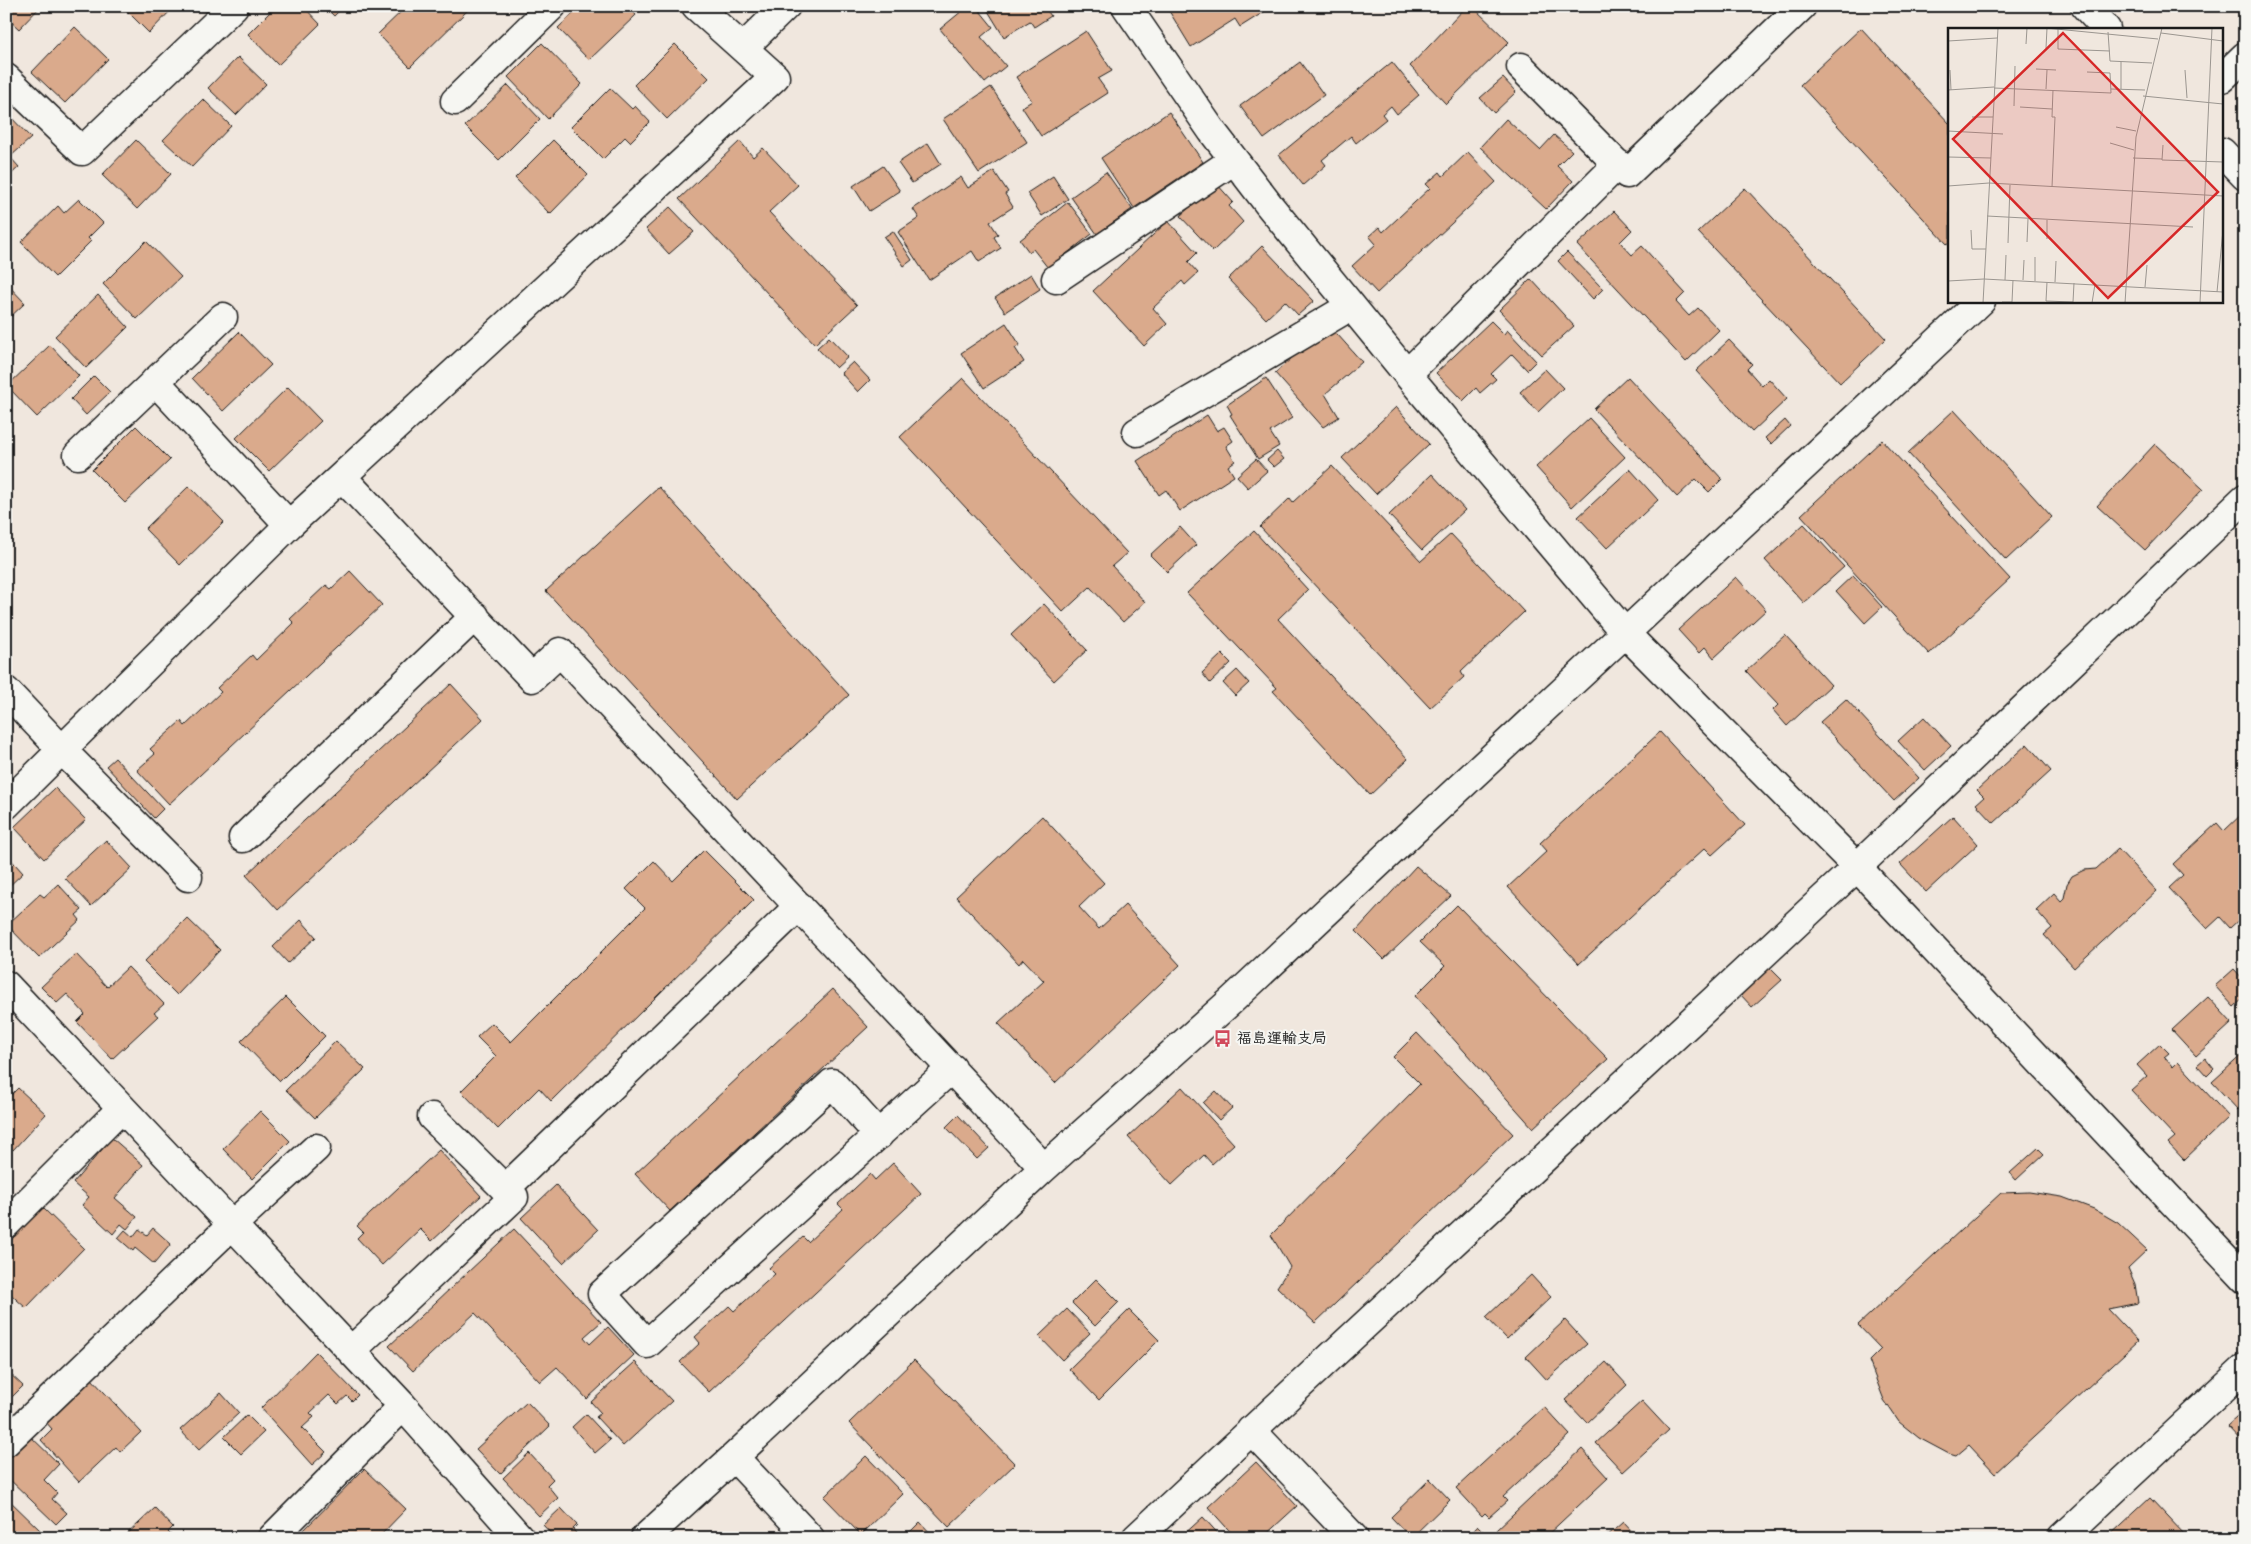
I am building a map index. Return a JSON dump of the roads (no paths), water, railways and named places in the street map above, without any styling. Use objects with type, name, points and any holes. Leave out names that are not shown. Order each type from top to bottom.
[{"type":"street","points":[[6,78],[82,151],[234,6]]},
{"type":"street","points":[[455,101],[552,6]]},
{"type":"street","points":[[6,805],[289,525],[775,77],[696,6]]},
{"type":"street","points":[[743,48],[786,6]]},
{"type":"street","points":[[1126,6],[1234,160],[1407,374],[1625,633],[1857,866],[2245,1279]]},
{"type":"street","points":[[1521,67],[1627,174],[1802,6]]},
{"type":"street","points":[[2085,6],[2105,28]]},
{"type":"street","points":[[2224,76],[2245,56]]},
{"type":"street","points":[[2224,154],[2245,176]]},
{"type":"street","points":[[1056,279],[1234,160]]},
{"type":"street","points":[[1407,374],[1618,164]]},
{"type":"street","points":[[645,1538],[1044,1168],[1231,1001],[1980,302]]},
{"type":"street","points":[[1137,432],[1351,306]]},
{"type":"street","points":[[78,455],[223,317]]},
{"type":"street","points":[[156,381],[289,525]]},
{"type":"street","points":[[342,477],[532,678],[560,652],[1044,1168]]},
{"type":"street","points":[[1136,1538],[1857,866],[2245,498]]},
{"type":"street","points":[[243,838],[474,616]]},
{"type":"street","points":[[6,691],[188,878]]},
{"type":"street","points":[[505,1189],[799,906]]},
{"type":"street","points":[[6,985],[403,1406],[520,1538]]},
{"type":"street","points":[[879,1135],[832,1083],[602,1294],[647,1344],[879,1135],[952,1068]]},
{"type":"street","points":[[6,1224],[122,1108]]},
{"type":"street","points":[[351,1352],[514,1197],[432,1118]]},
{"type":"street","points":[[6,1442],[232,1225],[316,1148]]},
{"type":"street","points":[[2062,1538],[2245,1368]]},
{"type":"street","points":[[272,1538],[403,1406]]},
{"type":"street","points":[[1251,1430],[1354,1538]]},
{"type":"street","points":[[734,1457],[810,1538]]},
{"type":"place","name":"福島運輸支局","points":[[1223,1038]]}]
